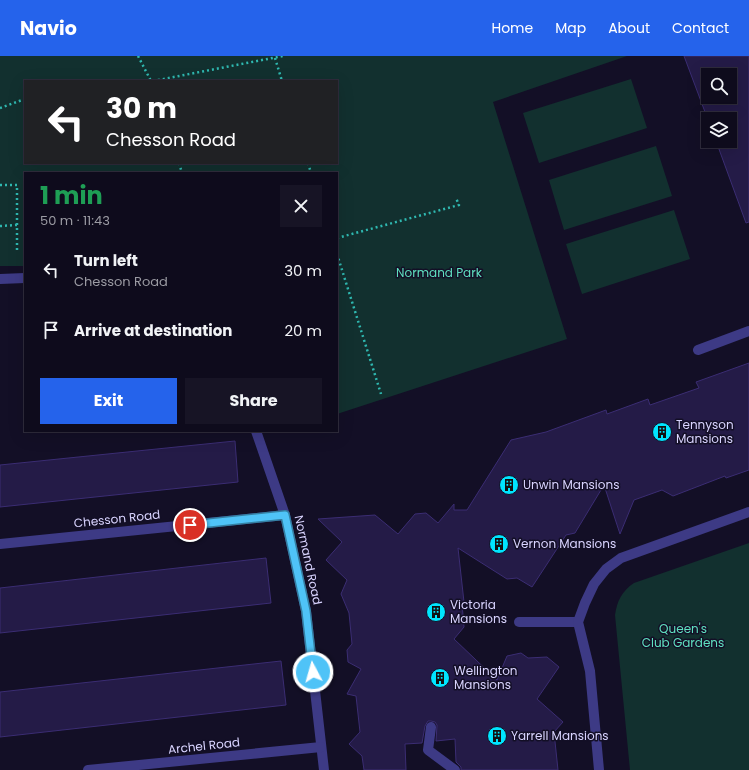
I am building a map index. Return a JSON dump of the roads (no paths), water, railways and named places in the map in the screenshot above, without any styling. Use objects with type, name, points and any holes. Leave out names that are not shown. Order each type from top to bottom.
[{"type":"street","points":[[0,278],[24,278]]},
{"type":"street","points":[[698,350],[749,331]]},
{"type":"street","name":"Normand Road","points":[[256,432],[285,515],[306,611],[324,770]]},
{"type":"street","points":[[600,770],[590,671],[578,622],[594,584],[606,569],[621,558],[749,512]]},
{"type":"street","name":"Chesson Road","points":[[0,544],[285,515]]},
{"type":"street","points":[[519,622],[578,622]]},
{"type":"street","points":[[431,727],[428,750],[455,770]]},
{"type":"street","name":"Archel Road","points":[[88,770],[321,747]]},
{"type":"place","name":"Tennyson Mansions","points":[[662,432]]},
{"type":"place","name":"Unwin Mansions","points":[[509,485]]},
{"type":"place","name":"Vernon Mansions","points":[[499,544]]},
{"type":"place","name":"Victoria Mansions","points":[[436,612]]},
{"type":"place","name":"Wellington Mansions","points":[[440,678]]},
{"type":"place","name":"Yarrell Mansions","points":[[497,736]]},
{"type":"park label","name":"Normand Park","points":[[439,273]]},
{"type":"park label","name":"Queen's Club Gardens","points":[[683,636]]}]
